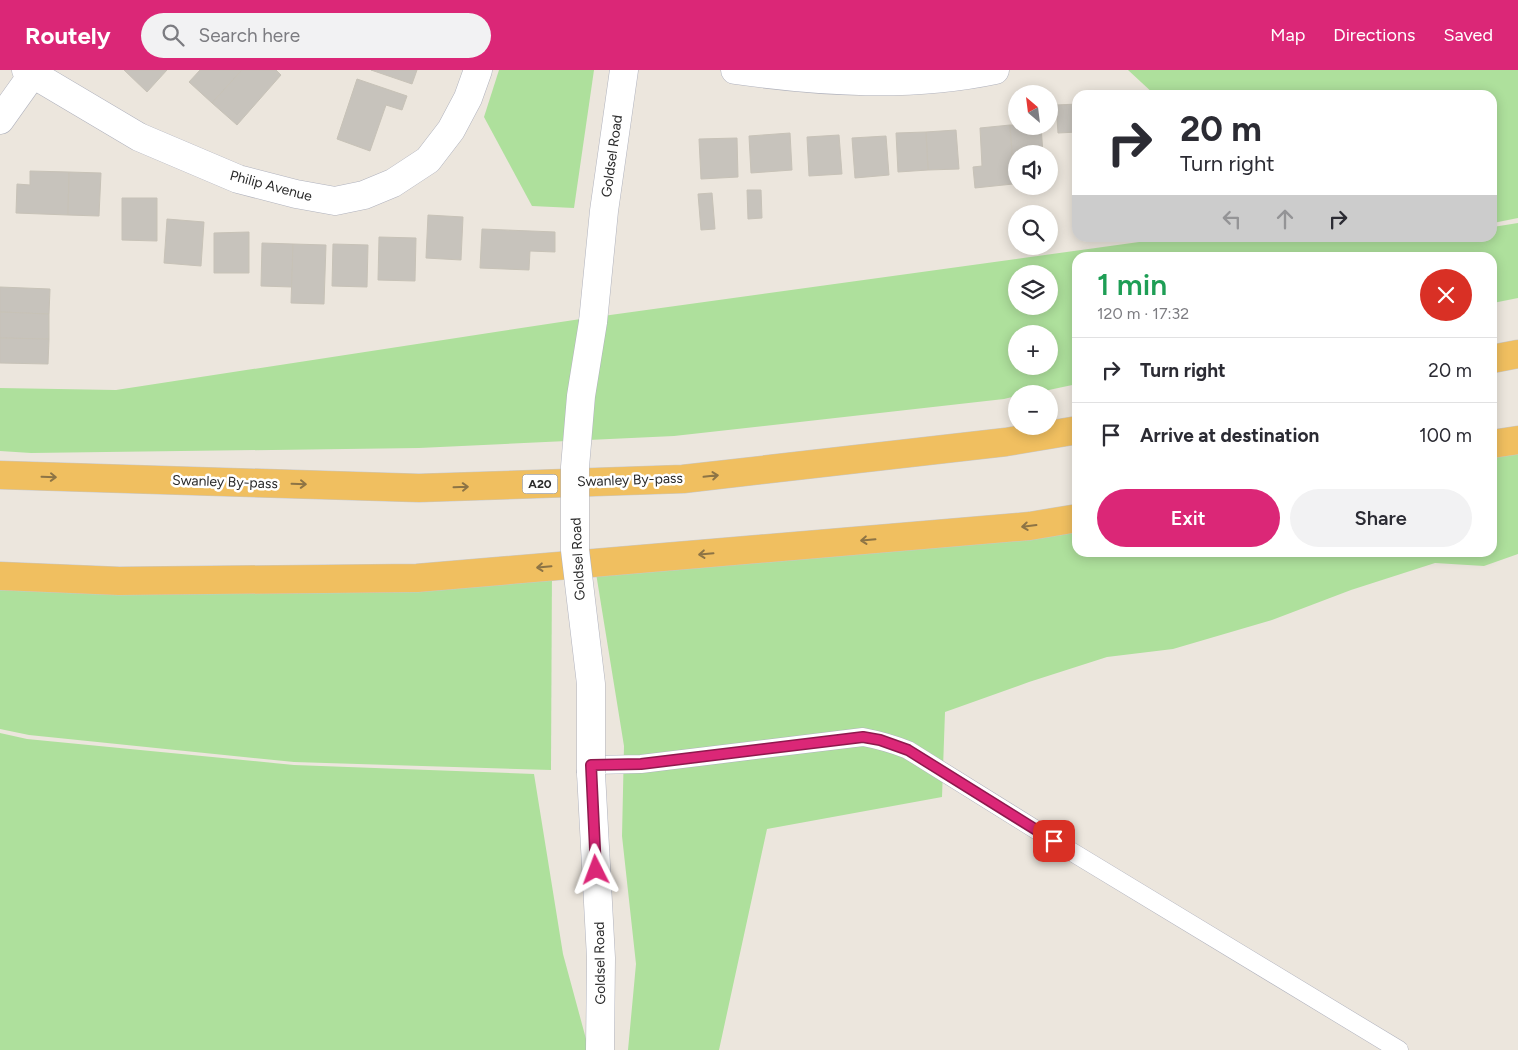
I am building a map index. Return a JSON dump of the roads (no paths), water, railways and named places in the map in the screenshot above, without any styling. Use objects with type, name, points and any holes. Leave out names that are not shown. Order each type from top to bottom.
[{"type":"highway","points":[[1497,358],[1518,354]]},
{"type":"highway","name":"Swanley By-pass","points":[[0,475],[419,488],[682,479],[1006,442],[1072,431]]},
{"type":"highway","points":[[1497,443],[1518,440]]},
{"type":"highway","points":[[0,576],[119,581],[417,578],[1030,526],[1072,519]]},
{"type":"main road","name":"Philip Avenue","points":[[29,72],[139,137],[238,179],[296,194],[336,201],[364,196],[393,182],[428,160],[451,130],[468,98],[478,70]]},
{"type":"main road","name":"Goldsel Road","points":[[600,1050],[601,958],[591,769],[590,673],[576,550],[576,467],[581,396],[593,322],[604,211],[624,70]]},
{"type":"main road","points":[[734,70],[883,82],[965,76],[995,70]]},
{"type":"main road","points":[[0,120],[29,72]]},
{"type":"lane","points":[[591,769],[863,737],[880,740],[908,750],[1078,856],[1399,1050]]}]
